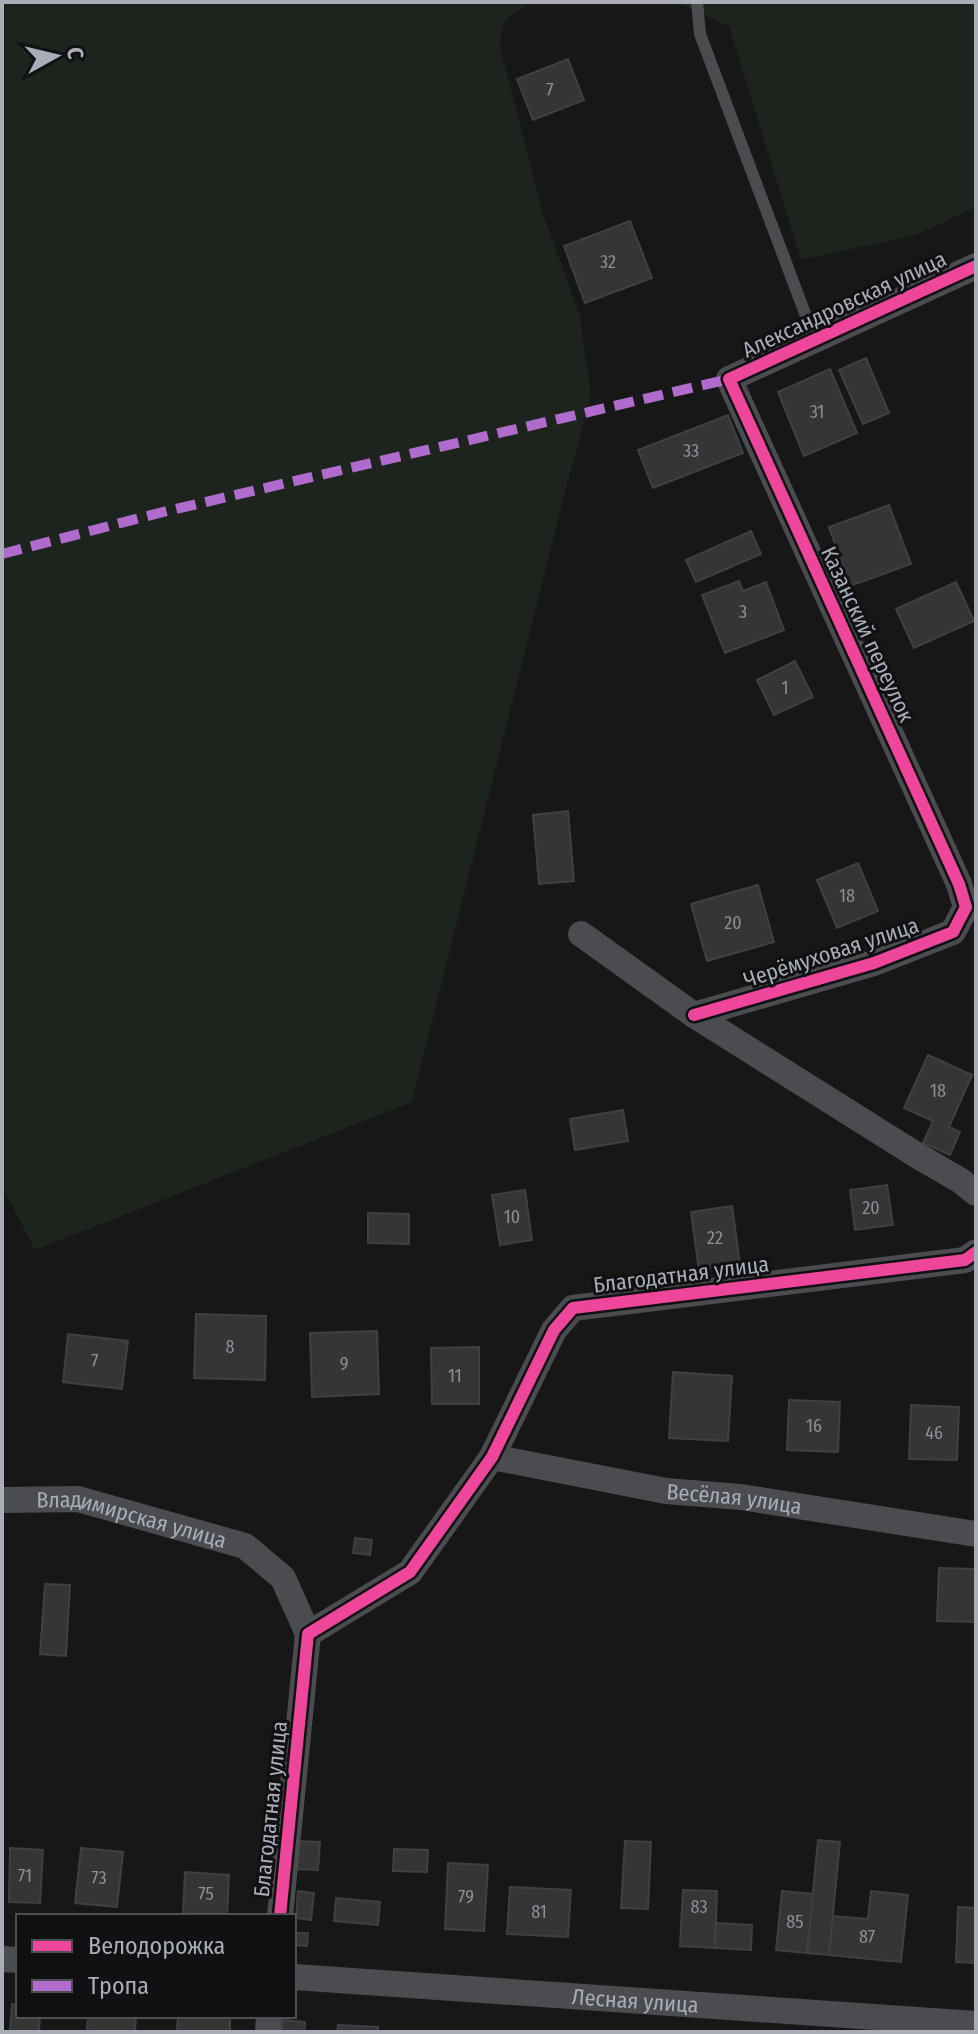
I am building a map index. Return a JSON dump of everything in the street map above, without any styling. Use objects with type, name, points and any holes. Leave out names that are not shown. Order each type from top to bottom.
[{"type":"street","name":"Александровская улица","points":[[729,379],[976,266]]},
{"type":"street","name":"Казанский переулок","points":[[729,379],[959,884],[966,907]]},
{"type":"street","name":"Черёмуховая улица","points":[[694,1015],[874,963],[953,932],[966,907]]},
{"type":"street","points":[[581,934],[694,1015],[976,1193]]},
{"type":"street","name":"Благодатная улица","points":[[280,1914],[308,1634],[410,1572],[492,1457],[554,1330],[573,1308],[965,1260],[976,1252]]},
{"type":"street","name":"Весёлая улица","points":[[492,1457],[666,1491],[741,1497],[976,1534]]},
{"type":"street","name":"Владимирская улица","points":[[2,1500],[78,1499],[245,1546],[283,1578],[308,1634]]},
{"type":"street","name":"Лесная улица","points":[[296,1977],[976,2024]]},
{"type":"lane","points":[[697,2],[700,34],[815,340]]},
{"type":"shaded area","points":[[2,2],[530,2],[505,20],[499,43],[542,211],[580,316],[591,397],[412,1102],[35,1250],[2,1186]]},
{"type":"shaded area","points":[[676,2],[976,2],[976,207],[916,235],[801,260],[729,26]]},
{"type":"building","points":[[568,59],[584,100],[533,120],[517,79]]},
{"type":"building","points":[[630,221],[652,278],[585,303],[564,246]]},
{"type":"building","points":[[866,358],[889,413],[863,424],[839,370]]},
{"type":"building","points":[[830,369],[857,433],[804,456],[778,392]]},
{"type":"building","points":[[728,415],[743,453],[653,488],[638,450]]},
{"type":"building","points":[[889,505],[911,564],[850,586],[829,527]]},
{"type":"building","points":[[751,531],[761,554],[696,582],[686,560]]},
{"type":"building","points":[[739,581],[743,591],[766,582],[784,630],[725,653],[702,595]]},
{"type":"building","points":[[956,582],[974,621],[914,648],[896,609]]},
{"type":"building","points":[[795,661],[813,697],[774,715],[757,680]]},
{"type":"building","points":[[568,811],[574,881],[539,884],[533,815]]},
{"type":"building","points":[[858,863],[878,911],[837,928],[817,880]]},
{"type":"building","points":[[758,885],[774,942],[707,961],[691,904]]},
{"type":"building","points":[[928,1055],[972,1075],[949,1127],[960,1132],[950,1155],[923,1143],[933,1121],[904,1108]]},
{"type":"building","points":[[623,1110],[628,1141],[575,1150],[570,1119]]},
{"type":"building","points":[[887,1185],[893,1225],[855,1230],[850,1190]]},
{"type":"building","points":[[525,1190],[532,1240],[500,1245],[492,1195]]},
{"type":"building","points":[[732,1206],[740,1264],[699,1270],[691,1212]]},
{"type":"building","points":[[368,1213],[409,1214],[409,1244],[368,1243]]},
{"type":"building","points":[[196,1314],[266,1316],[265,1380],[194,1378]]},
{"type":"building","points":[[377,1331],[379,1394],[312,1397],[310,1333]]},
{"type":"building","points":[[68,1334],[128,1341],[122,1389],[63,1382]]},
{"type":"building","points":[[479,1347],[479,1404],[432,1404],[431,1348]]},
{"type":"building","points":[[673,1372],[732,1376],[728,1441],[669,1438]]},
{"type":"building","points":[[789,1400],[840,1402],[838,1452],[787,1450]]},
{"type":"building","points":[[911,1405],[959,1407],[957,1460],[909,1459]]},
{"type":"building","points":[[355,1538],[372,1540],[370,1555],[353,1553]]},
{"type":"building","points":[[939,1568],[976,1569],[976,1622],[937,1621]]},
{"type":"building","points":[[45,1584],[70,1585],[66,1656],[40,1654]]},
{"type":"building","points":[[818,1840],[840,1842],[829,1955],[807,1953]]},
{"type":"building","points":[[295,1841],[320,1842],[318,1870],[294,1869]]},
{"type":"building","points":[[625,1841],[651,1842],[648,1909],[621,1908]]},
{"type":"building","points":[[10,1848],[43,1850],[40,1903],[9,1902]]},
{"type":"building","points":[[81,1848],[123,1852],[117,1907],[75,1903]]},
{"type":"building","points":[[394,1849],[428,1850],[427,1872],[393,1871]]},
{"type":"building","points":[[448,1863],[488,1865],[484,1931],[445,1929]]},
{"type":"building","points":[[185,1872],[229,1875],[227,1914],[183,1913]]},
{"type":"building","points":[[510,1887],[571,1890],[568,1937],[507,1934]]},
{"type":"building","points":[[683,1890],[717,1891],[715,1948],[680,1946]]},
{"type":"building","points":[[298,1891],[314,1893],[311,1920],[296,1918]]},
{"type":"building","points":[[782,1891],[813,1894],[807,1953],[776,1950]]},
{"type":"building","points":[[871,1891],[908,1895],[901,1962],[829,1955],[833,1916],[868,1919]]},
{"type":"building","points":[[336,1898],[380,1902],[378,1925],[334,1921]]},
{"type":"building","points":[[958,1907],[976,1908],[976,1963],[956,1962]]},
{"type":"building","points":[[716,1923],[752,1925],[751,1950],[715,1948]]},
{"type":"building","points":[[296,1933],[308,1933],[307,1946],[296,1945]]},
{"type":"building","points":[[12,2004],[16,2005],[16,2018],[40,2018],[39,2032],[10,2032]]},
{"type":"building","points":[[88,2018],[136,2018],[135,2032],[87,2032]]},
{"type":"building","points":[[178,2018],[230,2018],[230,2032],[177,2032]]},
{"type":"building","points":[[283,2020],[305,2022],[304,2032],[281,2032]]},
{"type":"building","points":[[338,2025],[378,2027],[378,2032],[337,2032]]},
{"type":"marked path","points":[[2,554],[163,512],[729,379]]},
{"type":"cycle path","points":[[694,1015],[874,963],[953,932],[966,907],[959,884],[729,379],[976,266]]},
{"type":"cycle path","points":[[280,1914],[308,1634],[410,1572],[492,1457],[554,1330],[573,1308],[965,1260],[976,1252]]}]
